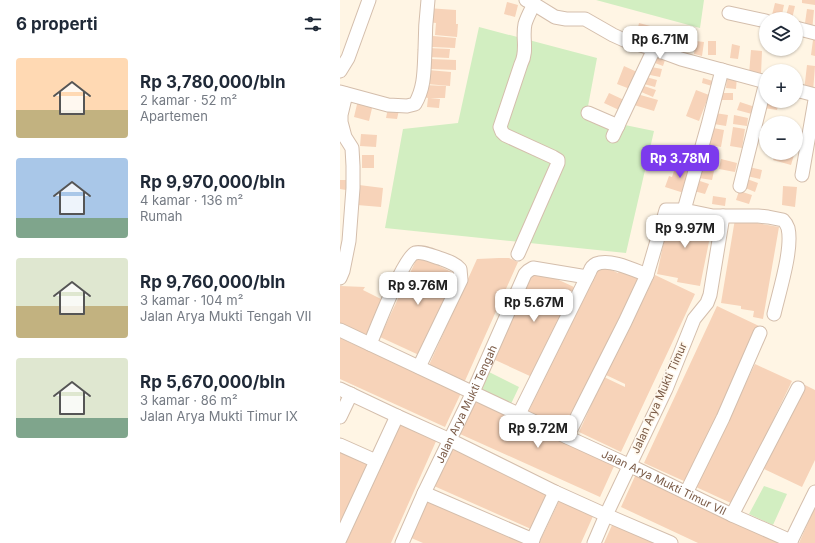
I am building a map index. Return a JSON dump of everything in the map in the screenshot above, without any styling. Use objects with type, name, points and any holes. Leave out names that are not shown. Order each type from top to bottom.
[{"type":"street","points":[[340,71],[348,58],[369,0]]},
{"type":"street","points":[[340,278],[343,271],[349,241],[353,188],[352,148],[344,137],[341,122],[343,93],[388,104],[407,106],[415,104],[420,96],[423,84],[428,0]]},
{"type":"street","points":[[518,254],[558,163],[558,160],[553,157],[505,135],[500,127],[524,59],[526,50],[525,24],[530,2],[555,17],[561,19],[584,19],[624,40],[680,59],[759,80]]},
{"type":"street","points":[[729,13],[759,19]]},
{"type":"street","points":[[803,30],[815,33]]},
{"type":"street","points":[[588,113],[616,131],[654,49]]},
{"type":"street","points":[[684,210],[722,70]]},
{"type":"street","points":[[803,92],[815,95]]},
{"type":"street","points":[[802,175],[815,100]]},
{"type":"street","points":[[740,186],[760,108]]},
{"type":"street","points":[[567,437],[647,275],[666,210],[684,210],[713,216],[768,216],[783,220],[788,227],[789,242],[774,314]]},
{"type":"street","name":"Jalan Arya Mukti Timur","points":[[594,543],[629,465],[666,389],[694,319],[707,303],[710,295],[723,216]]},
{"type":"street","points":[[370,344],[390,296],[411,255],[416,252],[424,253],[456,265],[460,270],[461,280],[419,367]]},
{"type":"street","points":[[518,414],[593,266],[596,264],[617,264],[647,275]]},
{"type":"street","name":"Jalan Arya Mukti Tengah","points":[[404,542],[424,493],[473,392],[523,278],[528,271],[534,268],[587,277]]},
{"type":"street","name":"Jalan Arya Mukti Timur VII","points":[[340,330],[790,542]]},
{"type":"street","points":[[686,493],[723,418],[760,333]]},
{"type":"street","points":[[732,515],[798,388]]},
{"type":"street","points":[[340,417],[345,391],[450,440],[555,492],[671,543]]},
{"type":"street","points":[[340,539],[397,416]]},
{"type":"street","points":[[340,445],[376,461]]},
{"type":"street","points":[[424,493],[532,541],[555,492]]},
{"type":"street","points":[[790,542],[815,492]]},
{"type":"green space","points":[[596,0],[704,0],[700,28]]},
{"type":"green space","points":[[479,27],[597,58],[586,117],[654,131],[626,253],[385,228],[403,129],[458,123]]},
{"type":"green space","points":[[487,371],[519,387],[510,406],[477,391]]},
{"type":"green space","points":[[764,486],[787,494],[773,525],[749,514]]},
{"type":"building","points":[[802,0],[815,0],[815,5],[802,3]]},
{"type":"building","points":[[507,2],[518,5],[515,17],[504,14]]},
{"type":"building","points":[[775,3],[784,5],[782,12],[773,12]]},
{"type":"building","points":[[789,5],[795,6],[794,12],[787,12]]},
{"type":"building","points":[[427,8],[456,10],[456,24],[458,24],[457,37],[435,35],[436,23],[427,22]]},
{"type":"building","points":[[807,9],[814,10],[812,31],[804,30]]},
{"type":"building","points":[[639,23],[654,27],[651,40],[636,36]]},
{"type":"building","points":[[433,36],[456,38],[455,48],[432,47]]},
{"type":"building","points":[[687,38],[693,39],[691,50],[685,48]]},
{"type":"building","points":[[813,40],[815,40],[815,56],[811,55]]},
{"type":"building","points":[[696,41],[704,42],[702,56],[694,54]]},
{"type":"building","points":[[708,41],[716,41],[716,55],[708,55]]},
{"type":"building","points":[[732,44],[740,46],[738,59],[730,58]]},
{"type":"building","points":[[428,48],[450,49],[449,58],[428,57]]},
{"type":"building","points":[[751,50],[759,51],[759,56],[762,56],[761,64],[759,64],[759,74],[749,74]]},
{"type":"building","points":[[658,54],[666,57],[663,66],[655,63]]},
{"type":"building","points":[[430,59],[456,60],[456,70],[430,69]]},
{"type":"building","points":[[807,65],[815,66],[813,92],[804,91]]},
{"type":"building","points":[[624,66],[637,72],[630,89],[617,84]]},
{"type":"building","points":[[651,67],[662,69],[660,77],[650,75]]},
{"type":"building","points":[[428,70],[451,72],[450,86],[427,84]]},
{"type":"building","points":[[727,75],[737,76],[736,89],[726,88]]},
{"type":"building","points":[[646,77],[657,80],[655,87],[644,84]]},
{"type":"building","points":[[703,78],[713,81],[712,86],[702,83]]},
{"type":"building","points":[[424,85],[446,86],[445,98],[430,98],[440,99],[439,108],[427,107],[428,98],[423,97]]},
{"type":"building","points":[[641,85],[656,90],[653,97],[639,91]]},
{"type":"building","points":[[696,90],[709,95],[699,121],[686,116]]},
{"type":"building","points":[[609,93],[624,100],[619,110],[604,103]]},
{"type":"building","points":[[721,93],[733,93],[733,100],[721,100]]},
{"type":"building","points":[[637,94],[658,100],[654,111],[634,105]]},
{"type":"building","points":[[358,100],[373,104],[369,121],[354,117]]},
{"type":"building","points":[[740,102],[755,107],[752,114],[737,110]]},
{"type":"building","points":[[388,108],[399,110],[397,119],[386,118]]},
{"type":"building","points":[[764,108],[777,108],[777,110]]},
{"type":"building","points":[[715,113],[728,115],[726,126],[714,124]]},
{"type":"building","points":[[734,115],[748,118],[747,126],[733,124]]},
{"type":"building","points":[[708,127],[724,130],[721,147],[705,144]]},
{"type":"building","points":[[733,127],[745,129],[742,148],[730,146]]},
{"type":"building","points":[[361,134],[377,135],[376,147],[360,146]]},
{"type":"building","points":[[705,154],[715,155],[713,169],[703,167]]},
{"type":"building","points":[[362,155],[374,155],[374,168],[362,168]]},
{"type":"building","points":[[721,159],[737,163],[735,172],[719,169]]},
{"type":"building","points":[[773,160],[792,160],[791,165]]},
{"type":"building","points":[[676,165],[694,170],[684,193],[665,187],[669,176],[672,177]]},
{"type":"building","points":[[749,167],[762,170],[760,179],[747,176]]},
{"type":"building","points":[[700,169],[714,171],[712,180],[699,178]]},
{"type":"building","points":[[747,179],[758,183],[755,192],[743,187]]},
{"type":"building","points":[[340,180],[346,180],[346,190],[340,189]]},
{"type":"building","points":[[697,180],[709,184],[705,194],[694,191]]},
{"type":"building","points":[[359,185],[383,188],[381,207],[357,205]]},
{"type":"building","points":[[783,186],[797,187],[795,207],[782,205]]},
{"type":"building","points":[[739,191],[752,195],[749,204],[736,200]]},
{"type":"building","points":[[713,196],[726,198],[725,206],[712,204]]},
{"type":"building","points":[[670,213],[713,222],[700,286],[677,282],[678,278],[657,274]]},
{"type":"building","points":[[735,219],[779,227],[763,319],[753,317],[754,311],[741,309],[741,306],[721,303]]},
{"type":"building","points":[[418,256],[456,274],[419,355],[380,337]]},
{"type":"building","points":[[509,258],[518,262],[464,383],[429,365],[477,259]]},
{"type":"building","points":[[599,264],[618,273],[622,266],[640,275],[567,426],[549,418],[547,421],[528,412]]},
{"type":"building","points":[[535,269],[574,287],[532,377],[493,359]]},
{"type":"building","points":[[655,275],[695,294],[621,452],[579,432],[604,377],[625,387],[625,384],[606,375],[642,297],[644,298]]},
{"type":"building","points":[[340,286],[365,287],[363,290],[383,300],[366,335],[340,323]]},
{"type":"building","points":[[717,306],[759,326],[686,482],[644,463]]},
{"type":"building","points":[[340,338],[461,393],[445,427],[340,379]]},
{"type":"building","points":[[755,364],[792,381],[733,504],[696,487]]},
{"type":"building","points":[[805,385],[815,390],[815,460],[802,487],[764,469]]},
{"type":"building","points":[[475,401],[615,464],[600,497],[460,434]]},
{"type":"building","points":[[400,423],[437,439],[391,543],[346,543]]},
{"type":"building","points":[[340,447],[370,461],[340,523]]},
{"type":"building","points":[[451,447],[548,491],[531,529],[434,486]]},
{"type":"building","points":[[636,474],[779,541],[777,543],[698,543],[621,507]]},
{"type":"building","points":[[427,498],[526,543],[423,543],[409,537]]},
{"type":"building","points":[[560,499],[594,514],[581,543],[539,543]]},
{"type":"building","points":[[815,506],[815,543],[799,543],[811,516]]},
{"type":"building","points":[[613,523],[657,543],[604,543]]}]
